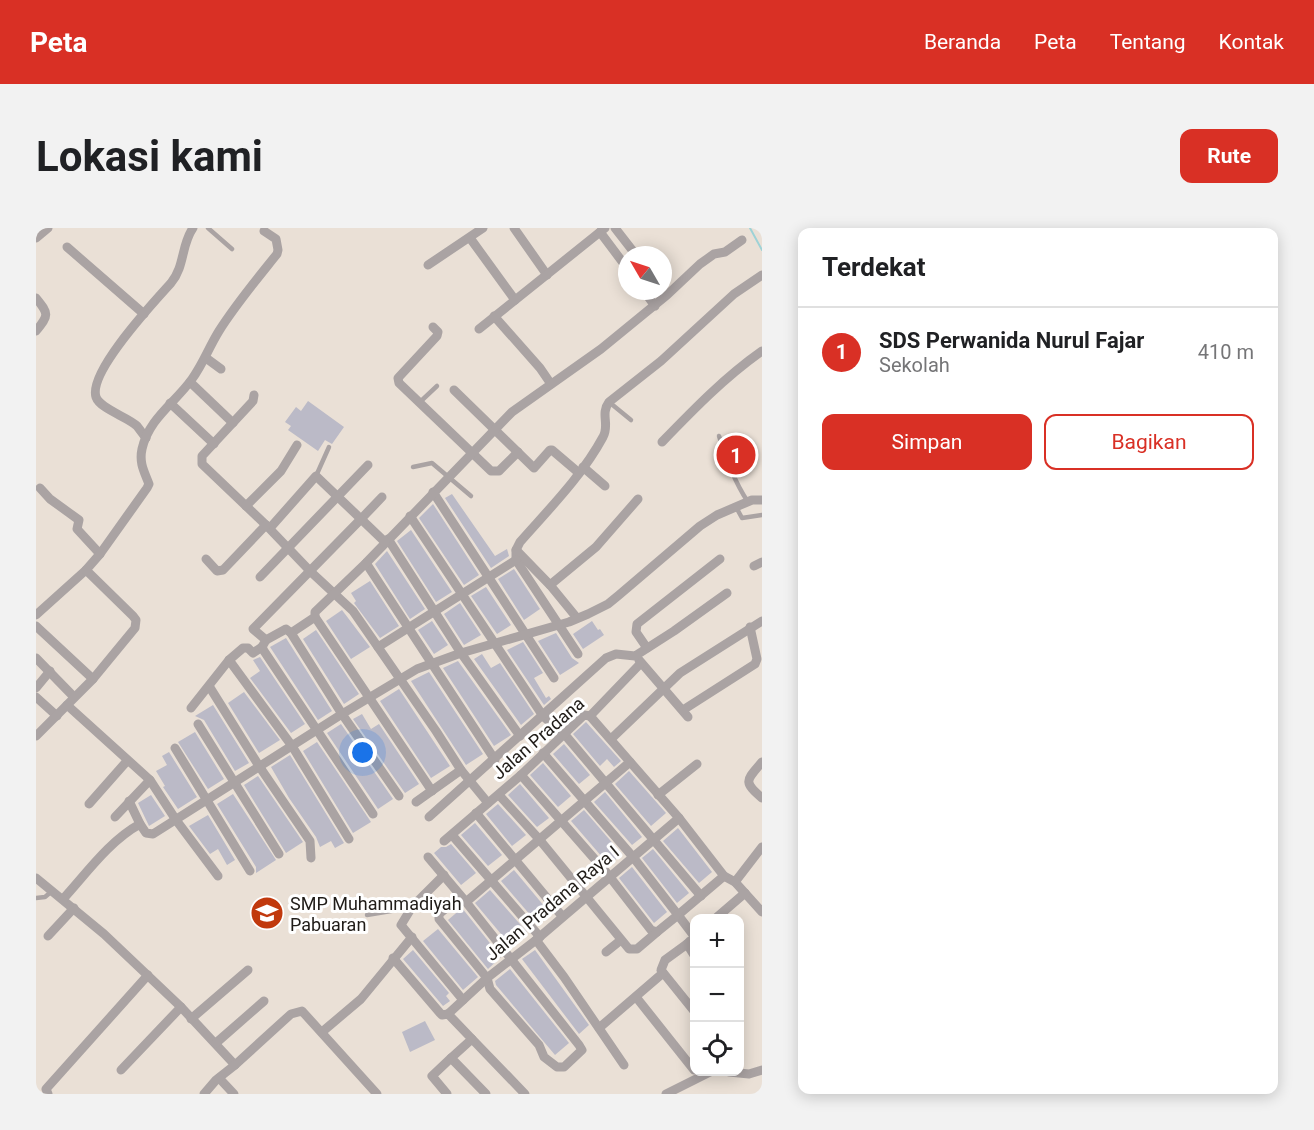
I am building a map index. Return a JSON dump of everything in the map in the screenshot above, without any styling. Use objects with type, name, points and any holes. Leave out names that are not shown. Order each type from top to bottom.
[{"type":"street","points":[[36,238],[48,228]]},
{"type":"street","points":[[146,438],[137,426],[103,405],[96,397],[96,391],[108,360],[179,272],[184,258],[186,240],[193,228]]},
{"type":"street","points":[[428,266],[483,228]]},
{"type":"street","points":[[514,228],[547,275]]},
{"type":"street","points":[[615,228],[629,246]]},
{"type":"street","points":[[36,615],[86,570],[100,554],[147,488],[149,484],[141,469],[141,450],[146,438],[160,413],[190,382],[206,358],[219,331],[277,254],[276,240],[264,229]]},
{"type":"street","points":[[478,329],[602,230],[618,254]]},
{"type":"street","points":[[470,238],[514,300]]},
{"type":"street","points":[[672,286],[714,254],[725,252],[742,240]]},
{"type":"street","points":[[67,248],[144,314]]},
{"type":"street","points":[[378,646],[489,576],[516,555],[520,542],[581,470],[606,432],[603,412],[609,402],[661,361],[734,294],[762,277]]},
{"type":"street","points":[[36,298],[47,313],[36,331]]},
{"type":"street","points":[[651,300],[655,306]]},
{"type":"street","points":[[432,791],[315,617],[315,612],[520,405],[592,356],[655,306],[659,300]]},
{"type":"street","points":[[494,316],[551,384]]},
{"type":"street","points":[[433,327],[438,332],[437,336],[398,381],[491,471],[496,472],[518,452]]},
{"type":"street","points":[[662,442],[737,368],[762,351]]},
{"type":"street","points":[[206,358],[221,369]]},
{"type":"street","points":[[190,382],[233,423]]},
{"type":"street","points":[[454,390],[534,468],[552,450],[605,486]]},
{"type":"street","points":[[254,395],[253,401],[202,456],[202,464],[353,611],[461,770],[488,803]]},
{"type":"street","points":[[170,403],[214,444]]},
{"type":"street","points":[[246,506],[281,471],[297,445]]},
{"type":"street","points":[[260,577],[368,465]]},
{"type":"street","points":[[206,559],[218,572],[223,570],[316,476],[387,540],[435,610],[461,653],[520,736]]},
{"type":"street","points":[[40,488],[50,499],[79,520],[77,529],[100,554]]},
{"type":"street","points":[[434,492],[554,678]]},
{"type":"street","points":[[373,814],[253,627],[311,572],[382,497]]},
{"type":"street","points":[[550,585],[596,547],[638,499]]},
{"type":"street","points":[[129,801],[140,825],[150,835],[207,801],[317,729],[430,663],[558,625],[608,604],[692,531],[717,515],[748,502],[762,500]]},
{"type":"street","points":[[410,516],[543,716],[564,734],[701,896]]},
{"type":"street","points":[[516,555],[550,585],[577,618]]},
{"type":"street","points":[[516,555],[578,654]]},
{"type":"street","points":[[647,648],[636,632],[637,624],[720,559]]},
{"type":"street","points":[[366,563],[495,760]]},
{"type":"street","points":[[36,736],[93,679],[133,633],[136,623],[133,616],[86,570]]},
{"type":"street","name":"Jalan Pradana","points":[[491,879],[448,838],[499,795],[584,715],[590,716],[647,648],[727,593]]},
{"type":"street","points":[[291,633],[315,617]]},
{"type":"street","points":[[611,739],[680,673],[762,621]]},
{"type":"street","points":[[36,626],[93,679]]},
{"type":"street","points":[[429,817],[606,658],[616,654],[638,659],[686,714],[757,662],[750,627]]},
{"type":"street","points":[[191,708],[229,660],[243,648],[248,648],[253,653],[286,629],[291,633],[342,714],[399,796]]},
{"type":"street","points":[[36,658],[74,697]]},
{"type":"street","points":[[229,660],[292,746],[349,839]]},
{"type":"street","points":[[36,688],[50,671]]},
{"type":"street","points":[[209,686],[258,766],[310,841],[311,858]]},
{"type":"street","points":[[36,696],[57,716]]},
{"type":"street","points":[[67,705],[150,780],[176,820],[218,876]]},
{"type":"street","points":[[590,716],[679,819],[724,876],[735,882],[762,912]]},
{"type":"street","points":[[198,724],[279,854]]},
{"type":"street","points":[[175,748],[250,871]]},
{"type":"street","points":[[543,753],[633,857],[678,915],[690,936]]},
{"type":"street","points":[[89,804],[127,761]]},
{"type":"street","points":[[428,857],[464,899],[573,1036],[582,1050],[564,1066],[557,1067],[547,1061],[539,1045],[490,989],[487,978],[439,919],[439,914],[464,899],[491,879],[630,762]]},
{"type":"street","points":[[762,762],[749,777],[748,784],[762,798]]},
{"type":"street","points":[[658,795],[697,764]]},
{"type":"street","points":[[416,802],[461,770]]},
{"type":"street","points":[[521,775],[610,877],[651,930],[657,932]]},
{"type":"street","points":[[115,817],[150,780]]},
{"type":"street","points":[[499,795],[539,839],[629,950],[637,949],[724,876]]},
{"type":"street","points":[[476,813],[562,916]]},
{"type":"street","name":"Jalan Pradana Raya I","points":[[448,1014],[487,978],[679,819]]},
{"type":"street","points":[[63,899],[114,844],[140,825]]},
{"type":"street","points":[[735,882],[762,847]]},
{"type":"street","points":[[444,875],[412,907],[401,925],[463,1000]]},
{"type":"street","points":[[36,878],[74,908],[148,975],[235,1065]]},
{"type":"street","points":[[491,879],[538,938],[624,1065]]},
{"type":"street","points":[[720,914],[745,892]]},
{"type":"street","points":[[48,936],[74,908]]},
{"type":"street","points":[[322,1032],[361,999],[412,937]]},
{"type":"street","points":[[606,951],[621,940]]},
{"type":"street","points":[[690,941],[665,960],[661,966],[663,973],[690,1006]]},
{"type":"street","points":[[393,958],[440,1013],[448,1014],[525,1094]]},
{"type":"street","points":[[191,1019],[248,970]]},
{"type":"street","points":[[600,1028],[663,973]]},
{"type":"street","points":[[48,1094],[46,1089],[148,975]]},
{"type":"street","points":[[636,997],[690,1065]]},
{"type":"street","points":[[216,1043],[264,1001]]},
{"type":"street","points":[[122,1070],[181,1007]]},
{"type":"street","points":[[204,1094],[219,1078],[297,1011],[302,1011],[377,1094]]},
{"type":"street","points":[[447,1094],[432,1076],[472,1039]]},
{"type":"street","points":[[451,1058],[486,1094]]},
{"type":"street","points":[[744,1073],[762,1070]]},
{"type":"street","points":[[666,1094],[682,1090],[694,1076]]},
{"type":"street","points":[[219,1078],[234,1094]]},
{"type":"lane","points":[[208,228],[232,249]]},
{"type":"lane","points":[[420,402],[437,386]]},
{"type":"lane","points":[[609,402],[631,420]]},
{"type":"lane","points":[[719,436],[735,482],[748,502]]},
{"type":"lane","points":[[316,476],[329,447]]},
{"type":"lane","points":[[412,467],[432,463],[471,496]]},
{"type":"lane","points":[[736,507],[742,518],[762,515]]},
{"type":"lane","points":[[36,898],[45,897],[52,891]]},
{"type":"lane","points":[[367,915],[412,907]]},
{"type":"building","points":[[308,401],[344,427],[332,444],[325,440],[318,451],[288,430],[291,426],[285,422],[296,407],[301,411]]},
{"type":"building","points":[[452,494],[495,556],[507,549],[509,556],[491,568],[445,498]]},
{"type":"building","points":[[433,504],[479,575],[464,585],[419,518]]},
{"type":"building","points":[[411,530],[452,592],[436,602],[397,541]]},
{"type":"building","points":[[387,551],[425,609],[410,619],[375,564]]},
{"type":"building","points":[[514,569],[540,609],[524,620],[498,579]]},
{"type":"building","points":[[370,581],[399,626],[380,638],[354,603],[356,601],[351,593]]},
{"type":"building","points":[[486,587],[511,625],[497,634],[471,596]]},
{"type":"building","points":[[460,603],[481,635],[464,645],[444,614]]},
{"type":"building","points":[[342,610],[370,647],[351,659],[326,621]]},
{"type":"building","points":[[432,621],[448,645],[434,654],[418,630]]},
{"type":"building","points":[[592,621],[604,635],[583,649],[573,634]]},
{"type":"building","points":[[316,630],[359,694],[344,704],[303,639]]},
{"type":"building","points":[[556,633],[572,658],[579,663],[560,675],[538,641]]},
{"type":"building","points":[[286,638],[332,711],[318,720],[270,647]]},
{"type":"building","points":[[523,642],[543,673],[534,678],[546,698],[549,696],[551,699],[544,705],[507,650]]},
{"type":"building","points":[[482,654],[491,668],[500,663],[534,714],[521,725],[474,659]]},
{"type":"building","points":[[260,657],[305,724],[291,733],[250,678],[260,671],[253,660]]},
{"type":"building","points":[[458,661],[511,735],[494,746],[443,668]]},
{"type":"building","points":[[429,672],[483,754],[466,765],[411,681]]},
{"type":"building","points":[[399,689],[450,766],[431,778],[380,701]]},
{"type":"building","points":[[244,692],[280,740],[259,753],[228,703]]},
{"type":"building","points":[[213,705],[249,763],[235,771],[204,720],[195,716]]},
{"type":"building","points":[[362,714],[371,729],[379,724],[419,784],[405,793],[353,719]]},
{"type":"building","points":[[586,722],[621,761],[614,767],[607,759],[600,766],[573,734]]},
{"type":"building","points":[[341,724],[393,799],[378,809],[327,733]]},
{"type":"building","points":[[195,732],[224,779],[208,789],[178,742]]},
{"type":"building","points":[[317,742],[371,822],[353,833],[303,751]]},
{"type":"building","points":[[564,744],[590,775],[579,784],[553,754]]},
{"type":"building","points":[[169,752],[197,797],[178,809],[163,787],[165,786],[156,771],[167,765],[162,756]]},
{"type":"building","points":[[290,755],[344,843],[335,848],[331,841],[320,847],[316,837],[271,767]]},
{"type":"building","points":[[543,763],[571,796],[558,807],[530,775]]},
{"type":"building","points":[[629,771],[666,813],[651,826],[615,784]]},
{"type":"building","points":[[258,776],[303,842],[286,853],[244,785]]},
{"type":"building","points":[[520,784],[549,818],[537,827],[508,795]]},
{"type":"building","points":[[605,792],[642,837],[632,845],[594,802]]},
{"type":"building","points":[[233,794],[276,860],[256,873],[256,867],[217,804]]},
{"type":"building","points":[[151,795],[165,816],[149,826],[138,803]]},
{"type":"building","points":[[498,804],[526,835],[512,846],[486,814]]},
{"type":"building","points":[[584,810],[622,854],[609,865],[571,821]]},
{"type":"building","points":[[208,815],[235,860],[227,865],[218,849],[210,854],[189,826]]},
{"type":"building","points":[[475,823],[502,855],[488,866],[461,835]]},
{"type":"building","points":[[678,828],[712,872],[699,883],[663,841]]},
{"type":"building","points":[[451,844],[476,873],[461,885],[434,853],[441,847]]},
{"type":"building","points":[[653,849],[689,893],[677,903],[642,858]]},
{"type":"building","points":[[632,867],[667,912],[654,923],[619,878]]},
{"type":"building","points":[[514,870],[550,913],[538,924],[501,881]]},
{"type":"building","points":[[490,890],[527,932],[511,946],[475,903]]},
{"type":"building","points":[[462,908],[501,957],[488,969],[448,920]]},
{"type":"building","points":[[438,929],[478,977],[463,990],[423,941]]},
{"type":"building","points":[[413,950],[449,993],[446,996],[450,1001],[443,1006],[403,959]]},
{"type":"building","points":[[535,950],[589,1025],[579,1034],[522,959]]},
{"type":"building","points":[[510,969],[569,1043],[555,1055],[496,985],[495,981]]},
{"type":"building","points":[[425,1021],[435,1040],[410,1052],[402,1032]]},
{"type":"waterway","points":[[750,228],[762,250]]},
{"type":"place","name":"SDS Perwanida Nurul Fajar","points":[[736,455]]},
{"type":"place","name":"SMP Muhammadiyah Pabuaran","points":[[267,913]]}]
